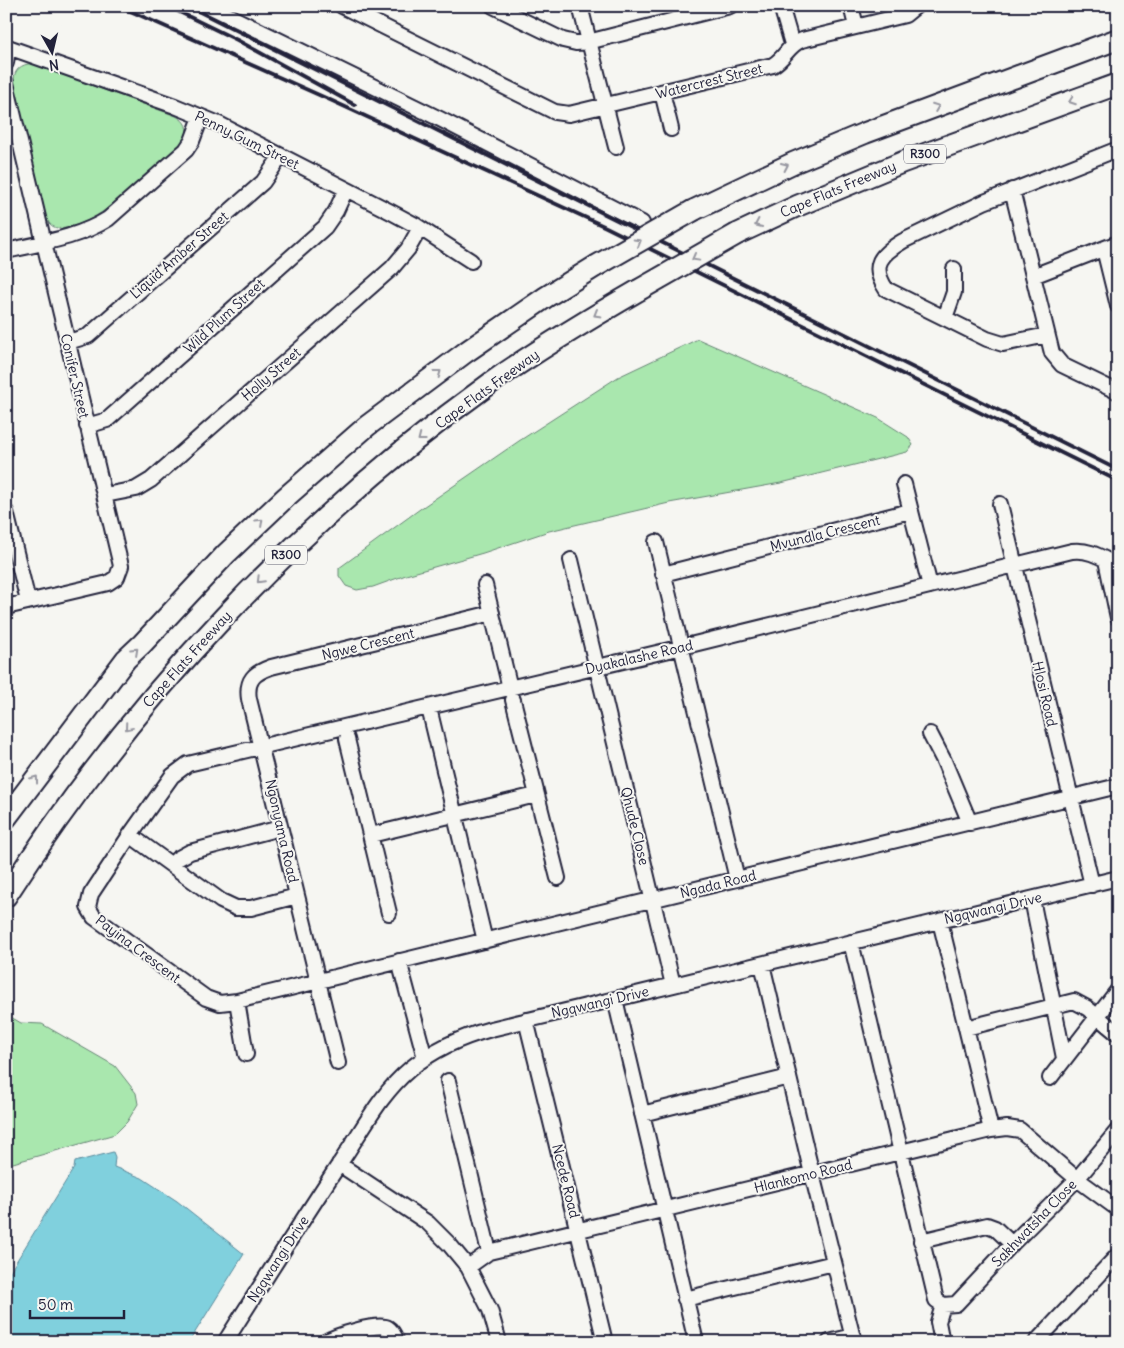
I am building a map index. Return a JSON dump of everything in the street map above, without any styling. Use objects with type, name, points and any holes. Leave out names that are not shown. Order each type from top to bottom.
[{"type":"highway","points":[[1055,62],[1118,28]]},
{"type":"highway","name":"R300","points":[[6,818],[126,659],[226,554],[286,497],[366,426],[466,352],[546,297],[694,210],[820,152],[1118,39]]},
{"type":"highway","name":"Cape Flats Freeway","points":[[6,896],[68,804],[115,742],[196,647],[260,580],[327,516],[397,456],[492,383],[568,331],[737,234],[797,206],[894,166],[1118,84]]},
{"type":"street","points":[[209,6],[440,119],[642,223]]},
{"type":"street","name":"Watercrest Street","points":[[342,6],[555,112],[569,114],[773,65],[782,59],[792,44]]},
{"type":"street","points":[[493,6],[563,40],[576,43],[588,42],[730,6]]},
{"type":"street","points":[[580,6],[616,147]]},
{"type":"street","points":[[781,6],[792,44],[856,26],[906,15],[916,6]]},
{"type":"street","points":[[851,6],[856,26]]},
{"type":"street","name":"Penny Gum Street","points":[[6,63],[8,47],[219,124],[420,228],[471,261]]},
{"type":"street","name":"Conifer Street","points":[[6,83],[121,566],[117,577],[108,584],[6,607]]},
{"type":"street","points":[[662,92],[671,128]]},
{"type":"street","points":[[6,251],[78,234],[108,219],[186,150],[192,142],[202,117]]},
{"type":"street","points":[[1047,335],[1003,344],[994,342],[886,289],[880,277],[879,264],[884,254],[903,241],[984,202],[1118,149]]},
{"type":"street","name":"Liquid Amber Street","points":[[68,342],[88,336],[263,182],[281,156]]},
{"type":"street","name":"Wild Plum Street","points":[[87,426],[107,420],[325,227],[336,211],[346,189]]},
{"type":"street","points":[[1012,190],[1052,353],[1059,363],[1118,392]]},
{"type":"street","name":"Holly Street","points":[[105,495],[136,489],[152,480],[392,268],[408,249],[420,228]]},
{"type":"street","points":[[1033,276],[1118,243]]},
{"type":"street","points":[[1104,249],[1118,306]]},
{"type":"street","points":[[945,318],[954,292],[954,269]]},
{"type":"street","points":[[904,484],[930,586]]},
{"type":"street","name":"Hlosi Road","points":[[1000,504],[1092,885]]},
{"type":"street","name":"Mvundla Crescent","points":[[663,574],[910,511]]},
{"type":"street","points":[[6,512],[28,602]]},
{"type":"street","points":[[656,542],[737,879]]},
{"type":"street","name":"Dyakalashe Road","points":[[262,747],[429,708],[512,694],[597,667],[1079,550],[1091,552],[1112,563]]},
{"type":"street","name":"Qhude Close","points":[[571,560],[673,985]]},
{"type":"street","points":[[1112,563],[1118,618]]},
{"type":"street","points":[[485,585],[558,878]]},
{"type":"street","name":"Ngwe Crescent","points":[[250,682],[255,674],[271,667],[492,613]]},
{"type":"street","name":"Ngonyama Road","points":[[250,682],[248,690],[249,699],[338,1063]]},
{"type":"street","points":[[429,708],[485,941]]},
{"type":"street","points":[[930,734],[944,761],[970,823]]},
{"type":"street","points":[[347,739],[390,913]]},
{"type":"street","name":"Payina Crescent","points":[[262,747],[188,764],[172,776],[91,894],[88,907],[91,913],[206,998],[220,1003],[237,1001],[317,980]]},
{"type":"street","name":"Ngada Road","points":[[317,980],[485,941],[1118,786]]},
{"type":"street","points":[[371,835],[536,795]]},
{"type":"street","points":[[172,866],[177,859],[190,852],[280,828]]},
{"type":"street","points":[[130,835],[220,901],[236,908],[250,908],[297,896]]},
{"type":"street","name":"Ngqwangi Drive","points":[[225,1342],[388,1091],[424,1058],[440,1049],[471,1035],[526,1020],[1118,878]]},
{"type":"street","points":[[1032,899],[1064,1058]]},
{"type":"street","points":[[940,921],[990,1130]]},
{"type":"street","points":[[851,942],[921,1241],[936,1300],[943,1305],[938,1322],[942,1342]]},
{"type":"street","points":[[399,961],[424,1058]]},
{"type":"street","points":[[762,964],[853,1339],[829,1342]]},
{"type":"street","points":[[1050,1078],[1118,990]]},
{"type":"street","points":[[615,999],[696,1342]]},
{"type":"street","points":[[237,1001],[246,1054]]},
{"type":"street","points":[[966,1028],[1074,1001],[1097,1016],[1118,1034]]},
{"type":"street","name":"Ncede Road","points":[[526,1020],[605,1342]]},
{"type":"street","points":[[642,1114],[789,1077]]},
{"type":"street","points":[[448,1081],[489,1252]]},
{"type":"street","name":"Hlankomo Road","points":[[468,1267],[489,1252],[990,1130],[1007,1128],[1020,1130],[1077,1179],[1118,1209]]},
{"type":"street","name":"Sakhwatsha Close","points":[[943,1305],[956,1304],[1077,1179],[1118,1130]]},
{"type":"street","points":[[339,1164],[428,1223],[449,1244],[468,1267],[490,1310],[499,1342]]},
{"type":"street","points":[[921,1241],[987,1225],[995,1228],[1012,1244]]},
{"type":"street","points":[[1036,1342],[1118,1255]]},
{"type":"street","points":[[685,1299],[834,1263]]},
{"type":"street","points":[[325,1342],[374,1327],[383,1327],[389,1329],[397,1342]]},
{"type":"green space","points":[[33,64],[176,116],[186,126],[185,139],[171,154],[101,213],[70,227],[56,228],[50,224],[46,217],[14,83],[14,76],[17,70],[21,66]]},
{"type":"green space","points":[[698,339],[878,418],[908,437],[913,445],[907,452],[781,483],[669,503],[549,531],[373,587],[357,590],[346,586],[339,576],[339,568],[420,509],[519,441],[618,377]]},
{"type":"green space","points":[[9,1016],[21,1023],[42,1024],[115,1066],[136,1093],[138,1104],[127,1122],[115,1134],[6,1165],[6,1019]]},
{"type":"water","points":[[113,1152],[115,1157],[114,1167],[142,1178],[177,1201],[244,1254],[189,1342],[6,1342],[6,1278],[74,1168],[75,1162]]},
{"type":"railway","points":[[119,6],[328,99],[606,227],[1118,481]]},
{"type":"railway","points":[[167,6],[237,40],[355,105]]},
{"type":"railway","points":[[188,6],[1118,470]]}]
